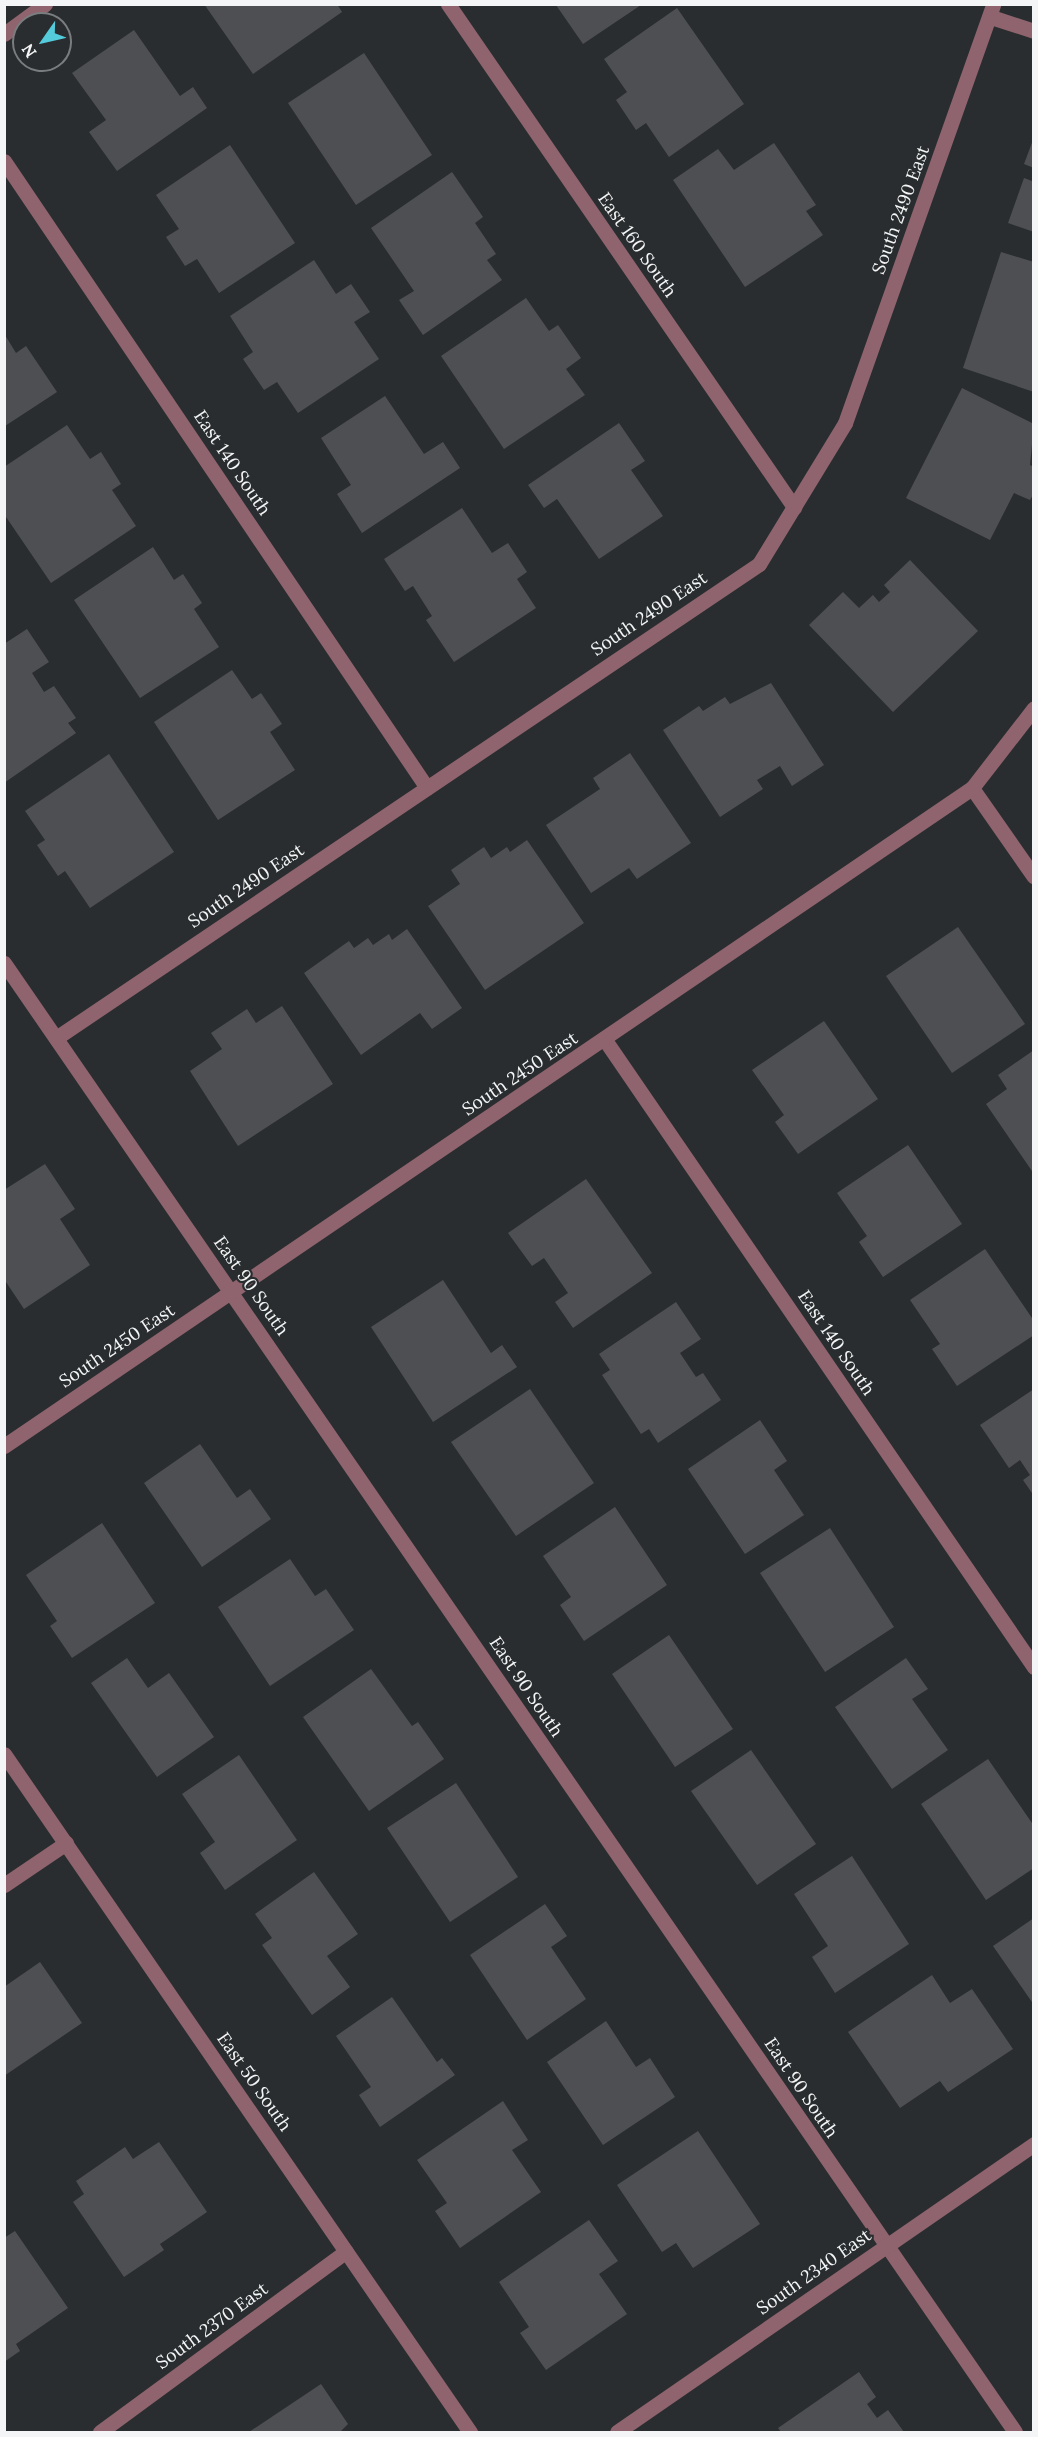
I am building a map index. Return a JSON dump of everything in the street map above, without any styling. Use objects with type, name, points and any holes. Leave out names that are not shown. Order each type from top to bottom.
[{"type":"street","points":[[4,34],[45,4]]},
{"type":"street","name":"East 160 South","points":[[448,4],[794,507]]},
{"type":"street","points":[[992,11],[1034,31]]},
{"type":"street","name":"South 2490 East","points":[[56,1038],[759,564],[844,423],[992,11]]},
{"type":"street","name":"East 140 South","points":[[4,161],[427,788]]},
{"type":"street","name":"South 2450 East","points":[[4,1446],[605,1040],[972,788],[1034,708]]},
{"type":"street","points":[[972,788],[1034,878]]},
{"type":"street","name":"East 90 South","points":[[4,963],[1015,2433]]},
{"type":"street","name":"East 140 South","points":[[605,1040],[1034,1667]]},
{"type":"street","name":"East 50 South","points":[[4,1754],[470,2433]]},
{"type":"street","points":[[4,1885],[66,1843]]},
{"type":"street","name":"South 2340 East","points":[[617,2433],[1034,2144]]},
{"type":"street","name":"South 2370 East","points":[[100,2433],[346,2251]]},
{"type":"building","points":[[204,4],[337,4],[342,12],[253,74]]},
{"type":"building","points":[[556,5],[641,5],[583,44]]},
{"type":"building","points":[[677,8],[744,104],[669,157],[646,123],[636,130],[616,100],[627,92],[604,59]]},
{"type":"building","points":[[134,30],[180,96],[193,87],[207,108],[117,171],[89,132],[106,120],[72,73]]},
{"type":"building","points":[[364,53],[432,155],[356,205],[288,103]]},
{"type":"building","points":[[1034,140],[1034,168],[1024,164]]},
{"type":"building","points":[[774,143],[816,205],[806,211],[823,235],[745,287],[673,180],[718,149],[734,170]]},
{"type":"building","points":[[230,145],[295,243],[219,293],[197,259],[185,266],[166,237],[179,229],[156,195]]},
{"type":"building","points":[[452,172],[483,217],[475,223],[496,254],[487,260],[502,280],[423,335],[399,300],[414,291],[371,228]]},
{"type":"building","points":[[1034,177],[1034,232],[1008,223],[1024,178],[1032,181]]},
{"type":"building","points":[[1001,252],[1034,262],[1034,392],[963,368]]},
{"type":"building","points":[[314,260],[336,294],[351,284],[370,312],[354,322],[379,359],[298,413],[277,382],[264,390],[243,359],[253,352],[230,316]]},
{"type":"building","points":[[526,298],[549,331],[558,325],[581,358],[566,369],[585,395],[504,449],[441,356]]},
{"type":"building","points":[[5,335],[16,353],[26,346],[57,392],[5,426]]},
{"type":"building","points":[[962,388],[1034,424],[1030,465],[1034,467],[1034,493],[1030,500],[1014,493],[990,540],[906,498]]},
{"type":"building","points":[[385,396],[424,454],[443,442],[460,468],[362,533],[337,494],[351,485],[321,438]]},
{"type":"building","points":[[619,423],[645,461],[631,470],[663,516],[599,559],[557,499],[544,508],[528,485]]},
{"type":"building","points":[[67,425],[90,459],[101,452],[121,484],[112,490],[136,526],[51,583],[4,514],[4,467]]},
{"type":"building","points":[[462,508],[492,553],[508,543],[527,572],[517,579],[536,608],[454,662],[426,620],[432,616],[413,586],[405,591],[384,559]]},
{"type":"building","points":[[153,547],[174,580],[183,574],[202,603],[194,609],[219,647],[140,698],[74,600]]},
{"type":"building","points":[[910,560],[978,631],[893,712],[809,625],[843,592],[859,608],[873,595],[879,602],[890,592],[884,585]]},
{"type":"building","points":[[27,629],[49,662],[32,673],[44,692],[54,686],[76,718],[68,723],[76,733],[4,783],[4,644]]},
{"type":"building","points":[[232,670],[252,699],[261,693],[282,724],[270,732],[295,770],[218,820],[154,722]]},
{"type":"building","points":[[771,683],[824,765],[792,786],[780,766],[757,780],[763,789],[720,817],[663,730],[699,706],[703,711],[725,697],[730,704]]},
{"type":"building","points":[[630,753],[691,843],[637,879],[629,868],[591,893],[546,825],[600,789],[593,778]]},
{"type":"building","points":[[109,754],[174,852],[90,908],[65,871],[58,876],[37,845],[45,840],[25,811]]},
{"type":"building","points":[[527,840],[584,923],[485,990],[428,906],[460,884],[451,870],[484,847],[491,858],[507,847],[510,852]]},
{"type":"building","points":[[958,927],[1025,1024],[952,1073],[886,976]]},
{"type":"building","points":[[407,929],[462,1008],[432,1029],[420,1013],[361,1055],[304,973],[349,941],[354,948],[368,938],[373,945],[389,934],[392,940]]},
{"type":"building","points":[[282,1006],[333,1084],[238,1146],[190,1071],[222,1049],[211,1033],[247,1009],[256,1023]]},
{"type":"building","points":[[824,1021],[878,1099],[798,1154],[775,1122],[784,1115],[752,1070]]},
{"type":"building","points":[[1034,1050],[1034,1174],[986,1104],[1007,1089],[998,1075]]},
{"type":"building","points":[[908,1145],[962,1224],[883,1277],[859,1242],[867,1236],[837,1193]]},
{"type":"building","points":[[45,1164],[75,1209],[60,1219],[90,1265],[24,1309],[4,1279],[4,1190]]},
{"type":"building","points":[[586,1179],[652,1273],[573,1328],[555,1302],[568,1293],[544,1258],[532,1266],[508,1233]]},
{"type":"building","points":[[985,1249],[1034,1321],[1034,1335],[957,1386],[932,1349],[940,1344],[910,1300]]},
{"type":"building","points":[[443,1280],[491,1353],[502,1345],[517,1367],[433,1422],[371,1327]]},
{"type":"building","points":[[676,1302],[701,1339],[680,1353],[696,1377],[703,1373],[721,1400],[658,1443],[649,1429],[641,1434],[602,1375],[610,1370],[599,1354]]},
{"type":"building","points":[[530,1389],[594,1483],[516,1536],[451,1442]]},
{"type":"building","points":[[1034,1389],[1034,1496],[1023,1480],[1030,1475],[1020,1460],[1009,1468],[980,1425]]},
{"type":"building","points":[[760,1420],[787,1461],[774,1470],[804,1515],[745,1554],[688,1469]]},
{"type":"building","points":[[200,1444],[237,1498],[250,1489],[271,1519],[202,1567],[144,1483]]},
{"type":"building","points":[[615,1507],[667,1585],[584,1641],[560,1605],[571,1597],[543,1556]]},
{"type":"building","points":[[102,1523],[155,1603],[72,1658],[50,1626],[57,1621],[26,1575]]},
{"type":"building","points":[[830,1528],[894,1627],[825,1672],[760,1573]]},
{"type":"building","points":[[290,1559],[315,1596],[326,1589],[354,1630],[270,1686],[218,1607]]},
{"type":"building","points":[[669,1635],[733,1729],[675,1767],[612,1674]]},
{"type":"building","points":[[127,1658],[148,1688],[169,1673],[214,1737],[157,1777],[91,1683]]},
{"type":"building","points":[[906,1658],[928,1689],[912,1699],[948,1750],[892,1789],[835,1707]]},
{"type":"building","points":[[371,1669],[412,1726],[418,1722],[444,1759],[369,1811],[303,1717]]},
{"type":"building","points":[[751,1750],[816,1844],[757,1885],[691,1791]]},
{"type":"building","points":[[239,1755],[297,1840],[225,1890],[200,1853],[215,1842],[182,1794]]},
{"type":"building","points":[[988,1759],[1034,1826],[1034,1868],[986,1900],[921,1804]]},
{"type":"building","points":[[456,1783],[518,1877],[450,1922],[387,1828]]},
{"type":"building","points":[[852,1856],[909,1944],[835,1993],[812,1957],[828,1946],[794,1894]]},
{"type":"building","points":[[314,1872],[358,1934],[327,1956],[350,1987],[312,2015],[262,1945],[272,1938],[255,1914]]},
{"type":"building","points":[[545,1904],[567,1936],[551,1947],[586,1999],[527,2040],[470,1955]]},
{"type":"building","points":[[1034,1918],[1034,2005],[993,1946]]},
{"type":"building","points":[[40,1962],[82,2023],[4,2076],[4,1987]]},
{"type":"building","points":[[932,1975],[950,2003],[972,1989],[1013,2049],[948,2092],[940,2081],[900,2108],[848,2032]]},
{"type":"building","points":[[392,1997],[437,2062],[442,2058],[455,2075],[380,2127],[359,2095],[371,2087],[336,2036]]},
{"type":"building","points":[[606,2021],[636,2067],[650,2058],[675,2097],[603,2145],[547,2062]]},
{"type":"building","points":[[503,2101],[528,2140],[512,2150],[541,2192],[460,2248],[435,2211],[447,2203],[417,2160]]},
{"type":"building","points":[[698,2131],[760,2224],[693,2268],[676,2243],[662,2252],[617,2185]]},
{"type":"building","points":[[159,2142],[207,2212],[160,2244],[164,2250],[124,2277],[73,2202],[84,2194],[76,2181],[125,2147],[133,2159]]},
{"type":"building","points":[[589,2220],[618,2261],[599,2274],[627,2314],[546,2370],[520,2333],[529,2327],[499,2282]]},
{"type":"building","points":[[15,2231],[68,2308],[16,2344],[20,2351],[4,2362],[4,2238]]},
{"type":"building","points":[[859,2372],[876,2397],[867,2404],[877,2418],[888,2410],[904,2432],[781,2432],[778,2428]]},
{"type":"building","points":[[321,2384],[348,2424],[340,2432],[249,2432]]}]
